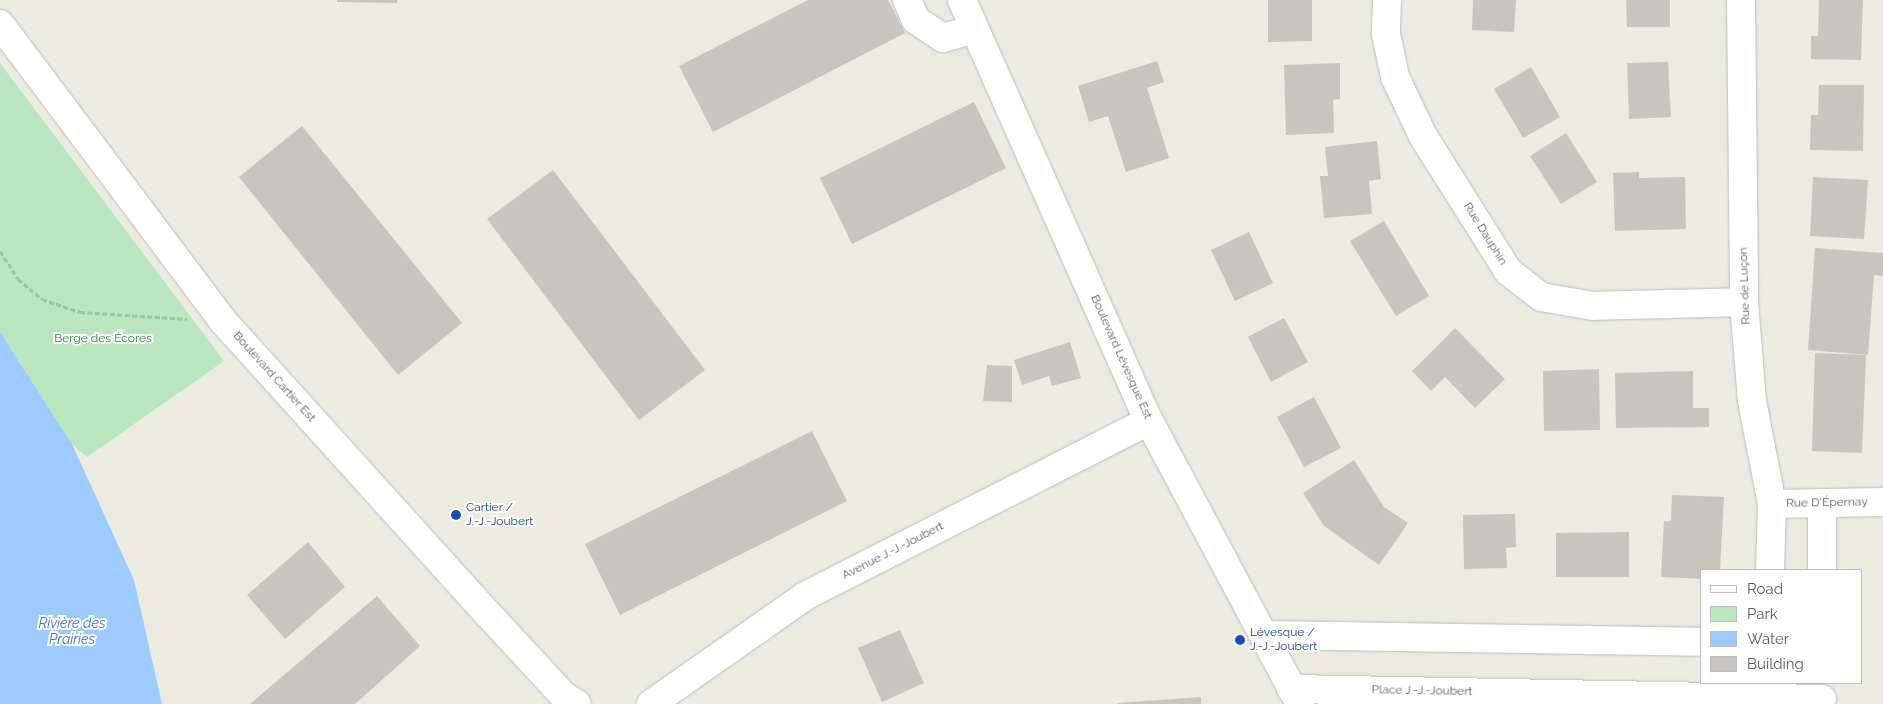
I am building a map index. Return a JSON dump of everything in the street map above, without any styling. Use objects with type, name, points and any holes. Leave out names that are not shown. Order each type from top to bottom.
[{"type":"street","points":[[907,0],[916,20],[944,38],[974,28]]},
{"type":"street","name":"Boulevard Lévesque Est","points":[[962,0],[1149,421],[1296,696]]},
{"type":"street","name":"Rue Dauphin","points":[[1387,0],[1386,34],[1395,77],[1423,136],[1508,271],[1541,297],[1592,306],[1744,302]]},
{"type":"street","name":"Rue de Luçon","points":[[1741,0],[1744,302],[1752,401],[1772,504],[1770,569]]},
{"type":"street","name":"Boulevard Cartier Est","points":[[0,24],[223,321],[513,642],[564,696],[577,704]]},
{"type":"street","name":"Avenue J.-J.-Joubert","points":[[651,704],[805,596],[1149,421]]},
{"type":"street","name":"Rue D'Épernay","points":[[1772,504],[1883,502]]},
{"type":"street","points":[[1822,503],[1822,569]]},
{"type":"street","points":[[1265,635],[1700,642]]},
{"type":"street","name":"Place J.-J.-Joubert","points":[[1296,696],[1822,695]]},
{"type":"path","points":[[0,251],[18,279],[42,299],[80,312],[223,321]]},
{"type":"green space","name":"Berge des Écores","points":[[0,63],[224,361],[87,457],[72,444],[0,332]]},
{"type":"water","name":"Rivière des Prairies","points":[[0,332],[72,444],[134,580],[162,704],[0,704]]},
{"type":"building","points":[[337,0],[397,0],[397,3],[337,2]]},
{"type":"building","points":[[808,0],[888,0],[905,33],[713,132],[679,66]]},
{"type":"building","points":[[1268,0],[1312,0],[1312,41],[1268,42]]},
{"type":"building","points":[[1473,0],[1516,0],[1514,32],[1472,30]]},
{"type":"building","points":[[1626,0],[1670,0],[1670,27],[1627,27]]},
{"type":"building","points":[[1819,0],[1863,0],[1861,60],[1811,59],[1811,36],[1818,36]]},
{"type":"building","points":[[1157,61],[1164,82],[1147,88],[1169,158],[1126,172],[1108,116],[1089,122],[1078,86]]},
{"type":"building","points":[[1668,62],[1671,117],[1629,119],[1627,63]]},
{"type":"building","points":[[1340,63],[1340,99],[1333,100],[1334,133],[1286,135],[1284,65]]},
{"type":"building","points":[[1531,67],[1560,117],[1523,138],[1494,89]]},
{"type":"building","points":[[1819,85],[1864,85],[1863,151],[1810,150],[1811,115],[1818,115]]},
{"type":"building","points":[[974,102],[1006,168],[852,244],[820,178]]},
{"type":"building","points":[[302,126],[462,323],[398,375],[239,177]]},
{"type":"building","points":[[1566,133],[1597,182],[1561,204],[1530,156]]},
{"type":"building","points":[[1377,141],[1381,179],[1369,181],[1372,214],[1324,218],[1320,176],[1328,176],[1325,147]]},
{"type":"building","points":[[553,170],[705,370],[639,420],[487,219]]},
{"type":"building","points":[[1639,172],[1639,178],[1685,177],[1686,229],[1615,231],[1613,173]]},
{"type":"building","points":[[1813,177],[1868,180],[1864,239],[1810,236]]},
{"type":"building","points":[[1384,221],[1429,296],[1396,316],[1350,241]]},
{"type":"building","points":[[1249,232],[1273,283],[1235,301],[1211,250]]},
{"type":"building","points":[[1815,248],[1883,253],[1883,276],[1874,275],[1868,355],[1808,350]]},
{"type":"building","points":[[1284,318],[1308,362],[1271,382],[1248,337]]},
{"type":"building","points":[[1455,328],[1505,379],[1475,408],[1445,377],[1431,391],[1412,371]]},
{"type":"building","points":[[1070,342],[1081,378],[1052,386],[1049,376],[1022,385],[1014,360]]},
{"type":"building","points":[[1815,353],[1866,355],[1862,453],[1812,451]]},
{"type":"building","points":[[987,365],[1012,366],[1012,402],[983,401]]},
{"type":"building","points":[[1599,369],[1600,430],[1544,431],[1543,371]]},
{"type":"building","points":[[1693,371],[1693,408],[1709,408],[1709,427],[1616,428],[1615,373]]},
{"type":"building","points":[[1314,397],[1341,448],[1304,467],[1277,417]]},
{"type":"building","points":[[812,431],[847,501],[620,615],[585,544]]},
{"type":"building","points":[[1354,460],[1384,507],[1408,523],[1379,565],[1324,526],[1303,493]]},
{"type":"building","points":[[1672,495],[1724,497],[1720,569],[1700,569],[1700,579],[1661,577],[1664,521],[1671,521]]},
{"type":"building","points":[[1515,514],[1516,547],[1506,548],[1507,568],[1464,569],[1463,515]]},
{"type":"building","points":[[1629,532],[1629,577],[1556,577],[1556,533]]},
{"type":"building","points":[[308,542],[345,587],[285,639],[247,595]]},
{"type":"building","points":[[377,596],[420,646],[355,704],[250,704]]},
{"type":"building","points":[[900,630],[924,683],[882,702],[858,648]]},
{"type":"building","points":[[1201,697],[1201,704],[1117,704],[1117,703]]},
{"type":"place","name":"Cartier / J.-J.-Joubert","points":[[456,515]]},
{"type":"place","name":"Lévesque / J.-J.-Joubert","points":[[1240,640]]}]
